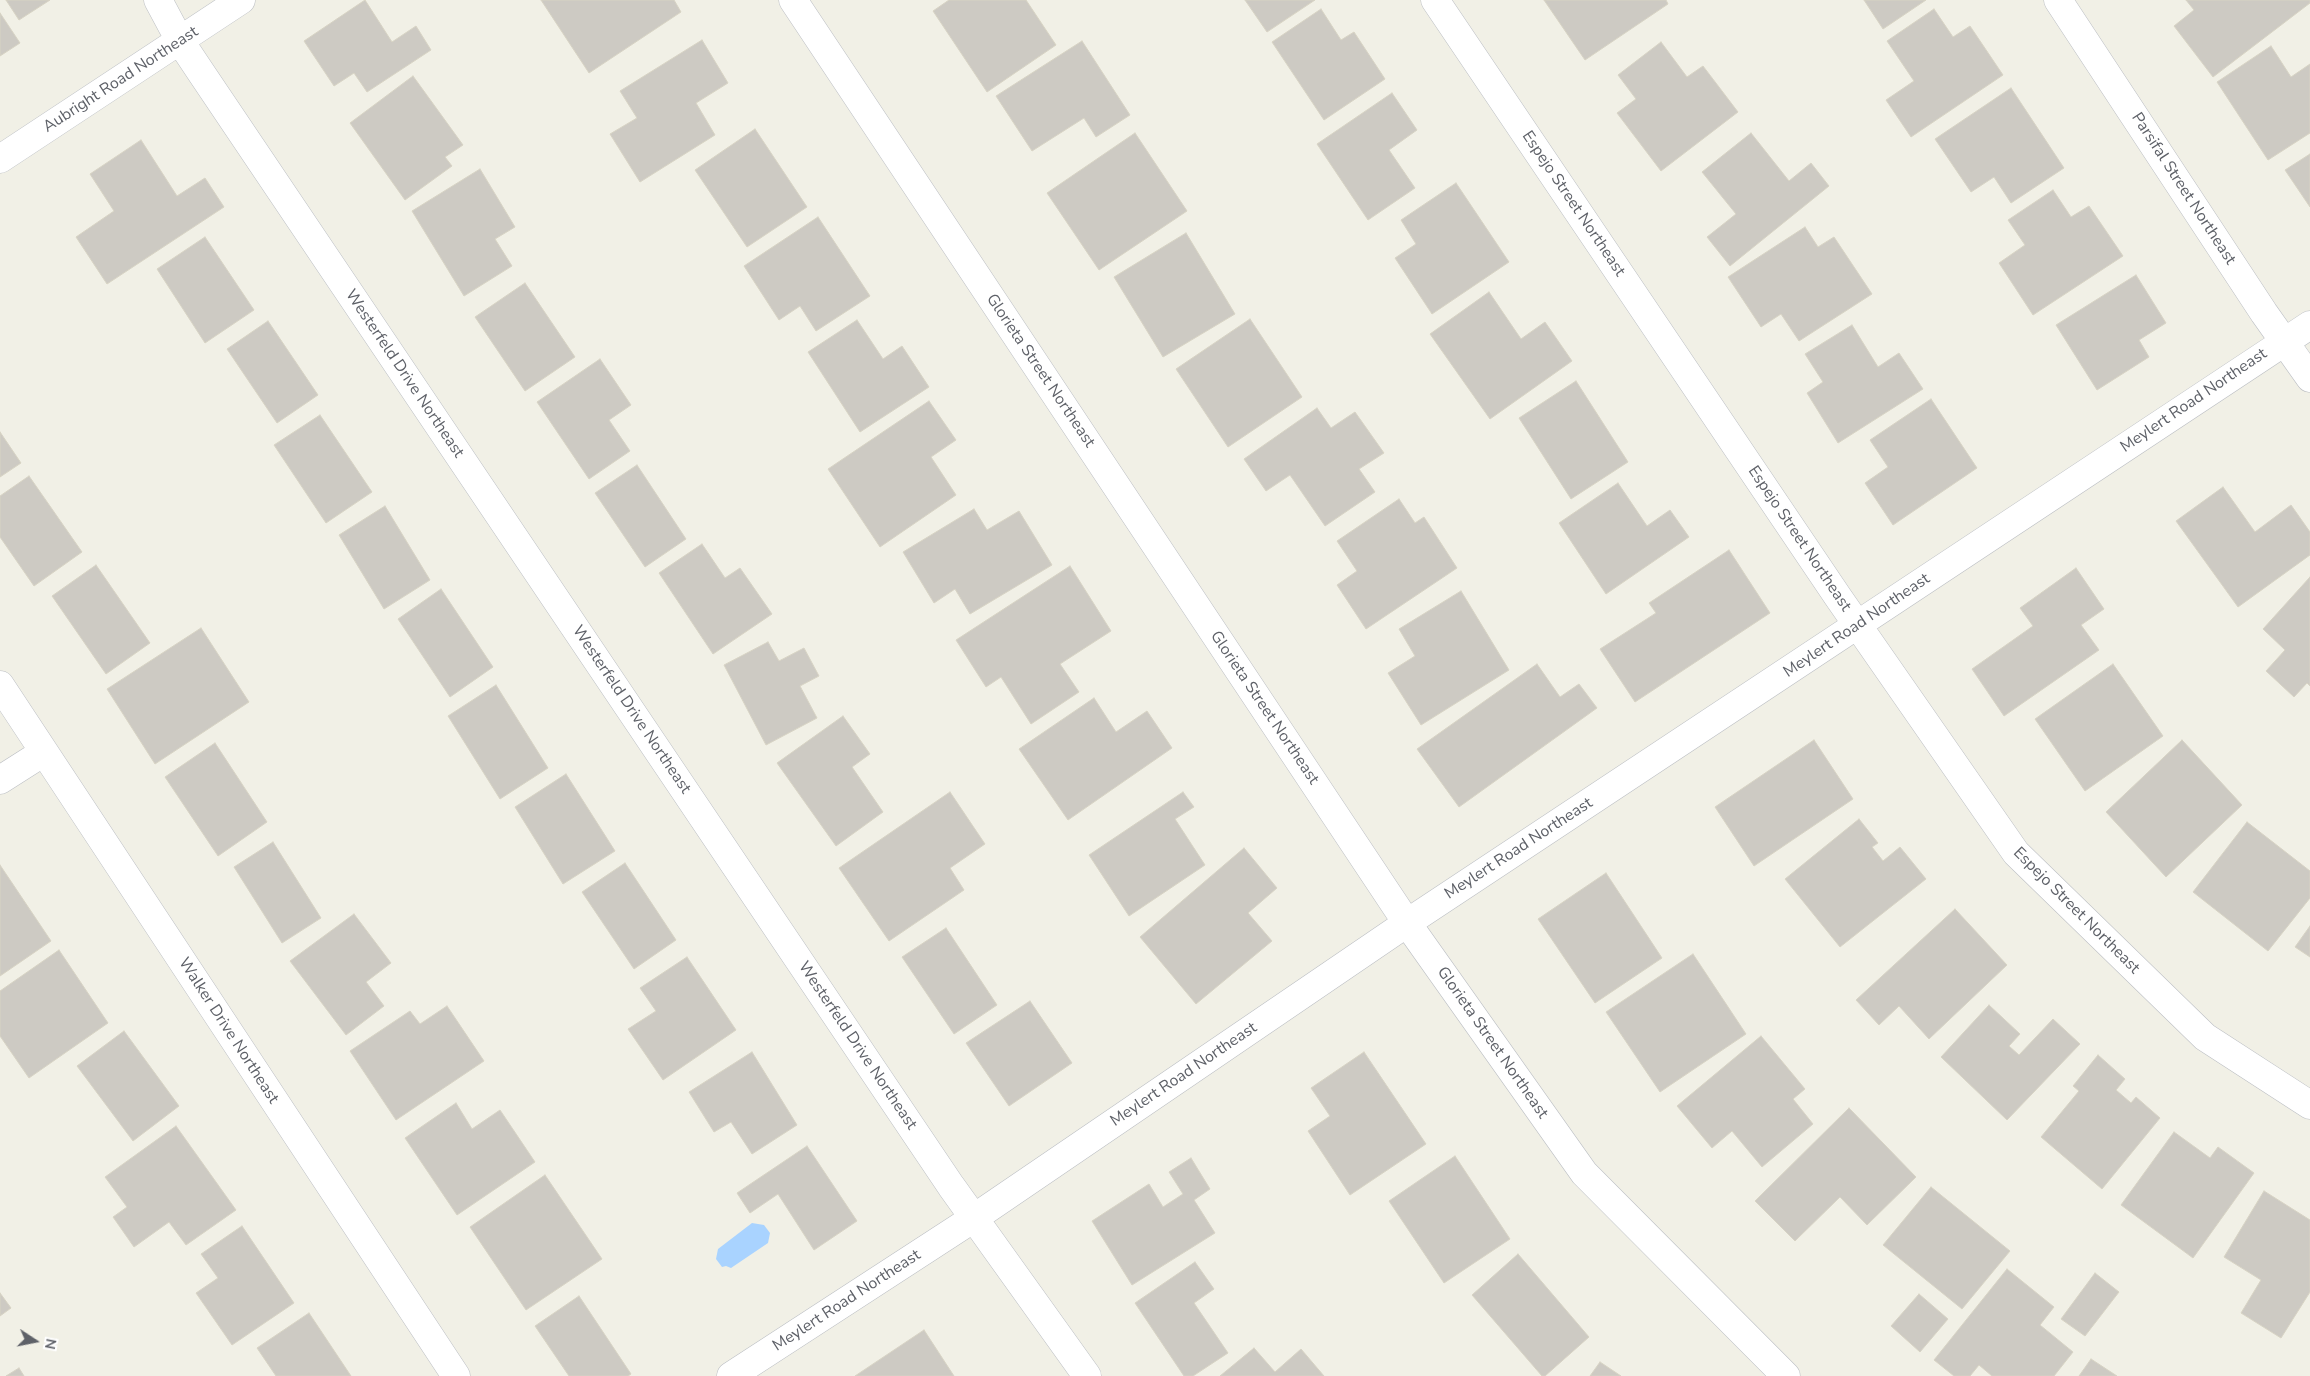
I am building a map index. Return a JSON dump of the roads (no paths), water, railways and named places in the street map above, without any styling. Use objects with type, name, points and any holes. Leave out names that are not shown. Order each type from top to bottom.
[{"type":"street","name":"Westerfeld Drive Northeast","points":[[158,0],[180,41],[974,1218],[1087,1376]]},
{"type":"street","name":"Aubright Road Northeast","points":[[0,159],[241,0]]},
{"type":"street","name":"Glorieta Street Northeast","points":[[793,0],[1407,923],[1584,1173],[1786,1376]]},
{"type":"street","name":"Espejo Street Northeast","points":[[1435,0],[1858,625],[2016,854],[2205,1037],[2310,1105]]},
{"type":"street","name":"Parsifal Street Northeast","points":[[2058,0],[2310,378]]},
{"type":"street","name":"Meylert Road Northeast","points":[[731,1376],[974,1218],[1407,923],[2310,325]]},
{"type":"street","name":"Walker Drive Northeast","points":[[0,686],[456,1376]]},
{"type":"street","points":[[0,780],[44,752]]},
{"type":"water","points":[[752,1223],[764,1225],[770,1233],[768,1243],[731,1268],[722,1267],[716,1259],[718,1249]]}]
